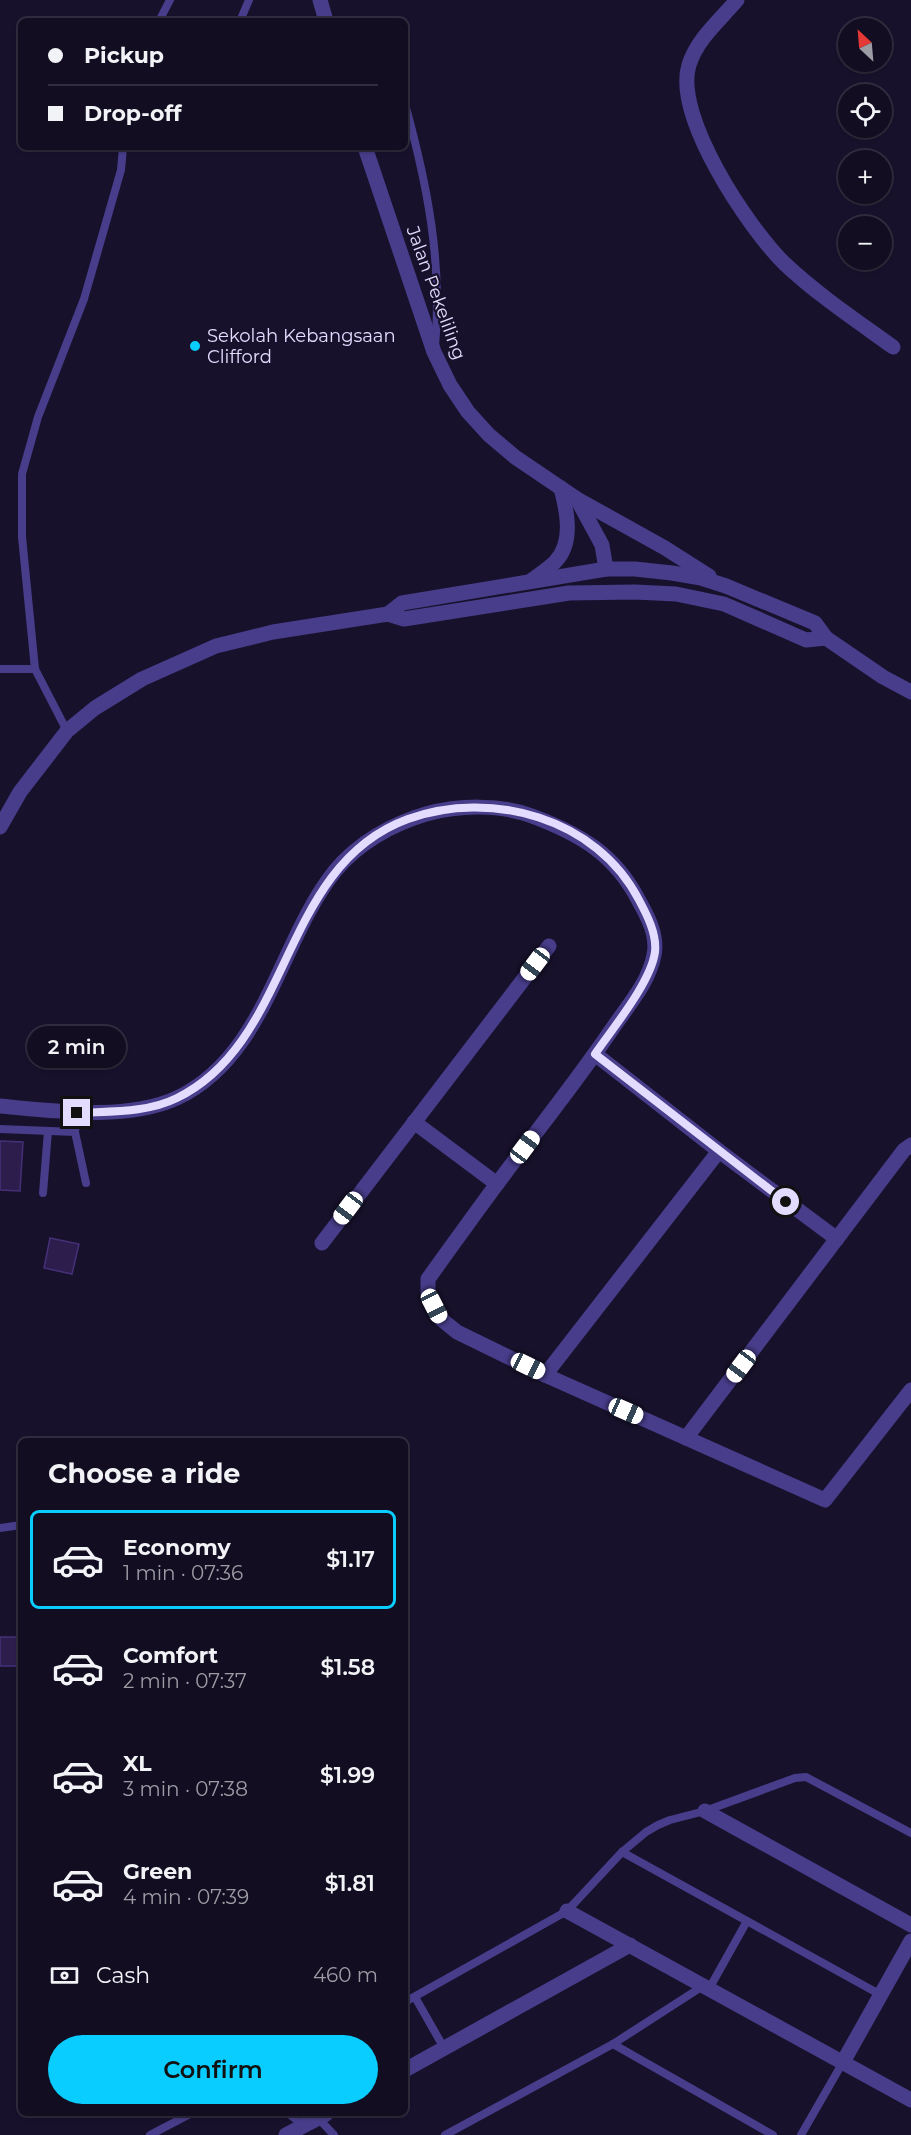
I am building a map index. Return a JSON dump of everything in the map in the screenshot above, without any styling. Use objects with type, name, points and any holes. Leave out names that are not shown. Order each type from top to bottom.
[{"type":"street","points":[[320,0],[325,18]]},
{"type":"street","points":[[737,0],[703,39],[688,67],[686,88],[698,134],[744,214],[771,248],[786,264],[837,307],[893,347]]},
{"type":"street","name":"Jalan Pekeliling","points":[[366,150],[434,352],[450,385],[468,412],[489,435],[515,457],[577,499],[602,545],[606,570]]},
{"type":"street","points":[[532,580],[557,561],[567,535],[567,512],[561,488]]},
{"type":"street","points":[[577,499],[665,548],[726,586]]},
{"type":"street","points":[[388,614],[402,603],[532,580],[606,570],[635,569],[672,573],[726,586],[815,623],[826,638],[883,677],[911,692]]},
{"type":"street","points":[[606,570],[635,592]]},
{"type":"street","points":[[569,593],[606,570]]},
{"type":"street","points":[[0,827],[20,792],[67,731],[95,708],[142,679],[216,646],[273,632],[388,614],[404,619],[569,593],[635,592],[676,594],[724,604],[806,640],[826,638]]},
{"type":"street","points":[[0,1106],[77,1113],[125,1110],[175,1099],[199,1085],[217,1070],[258,1017],[319,893],[337,869],[357,850],[381,833],[407,820],[440,810],[479,807],[520,811],[560,826],[589,842],[615,864],[632,886],[645,911],[655,938],[655,953],[650,972],[595,1054],[428,1279],[428,1293],[441,1319],[457,1332],[545,1375],[825,1500],[911,1390]]},
{"type":"street","points":[[322,1243],[549,946]]},
{"type":"street","points":[[595,1054],[837,1239]]},
{"type":"street","points":[[414,1122],[497,1184]]},
{"type":"street","points":[[686,1438],[904,1150],[911,1145]]},
{"type":"street","points":[[545,1375],[719,1151]]},
{"type":"street","points":[[705,1811],[911,1925]]},
{"type":"street","points":[[567,1911],[910,2097]]},
{"type":"street","points":[[843,2062],[911,1941]]},
{"type":"street","points":[[408,2068],[630,1945]]},
{"type":"street","points":[[286,2135],[322,2116]]},
{"type":"lane","points":[[160,18],[168,0]]},
{"type":"lane","points":[[241,18],[249,0]]},
{"type":"lane","points":[[408,115],[422,164],[434,245],[438,317],[434,352]]},
{"type":"lane","points":[[67,731],[35,669],[22,537],[22,474],[38,417],[84,298],[121,170],[123,150]]},
{"type":"lane","points":[[0,669],[35,669]]},
{"type":"lane","points":[[77,1113],[75,1132],[86,1183]]},
{"type":"lane","points":[[0,1129],[75,1132]]},
{"type":"lane","points":[[43,1193],[48,1131]]},
{"type":"lane","points":[[0,1528],[18,1525]]},
{"type":"lane","points":[[408,2001],[567,1911],[622,1852],[658,1825],[705,1811],[795,1778],[806,1777],[911,1833]]},
{"type":"lane","points":[[622,1852],[881,1995]]},
{"type":"lane","points":[[445,2135],[613,2044],[706,1987],[747,1921]]},
{"type":"lane","points":[[416,1997],[444,2048]]},
{"type":"lane","points":[[613,2044],[773,2135]]},
{"type":"lane","points":[[801,2135],[843,2062]]},
{"type":"lane","points":[[150,2135],[186,2116]]},
{"type":"lane","points":[[292,2116],[304,2126]]},
{"type":"lane","points":[[322,2116],[334,2135]]},
{"type":"building","points":[[0,1141],[23,1142],[20,1191],[0,1190]]},
{"type":"building","points":[[50,1238],[79,1244],[72,1274],[44,1268]]},
{"type":"building","points":[[0,1637],[18,1637],[18,1666],[0,1666]]},
{"type":"place","name":"Sekolah Kebangsaan Clifford","points":[[195,346]]},
{"type":"route","points":[[77,1113],[125,1110],[175,1099],[199,1085],[217,1070],[258,1017],[319,893],[337,869],[357,850],[381,833],[407,820],[440,810],[479,807],[520,811],[560,826],[589,842],[615,864],[632,886],[655,938],[655,953],[650,972],[595,1054],[786,1202]]}]
